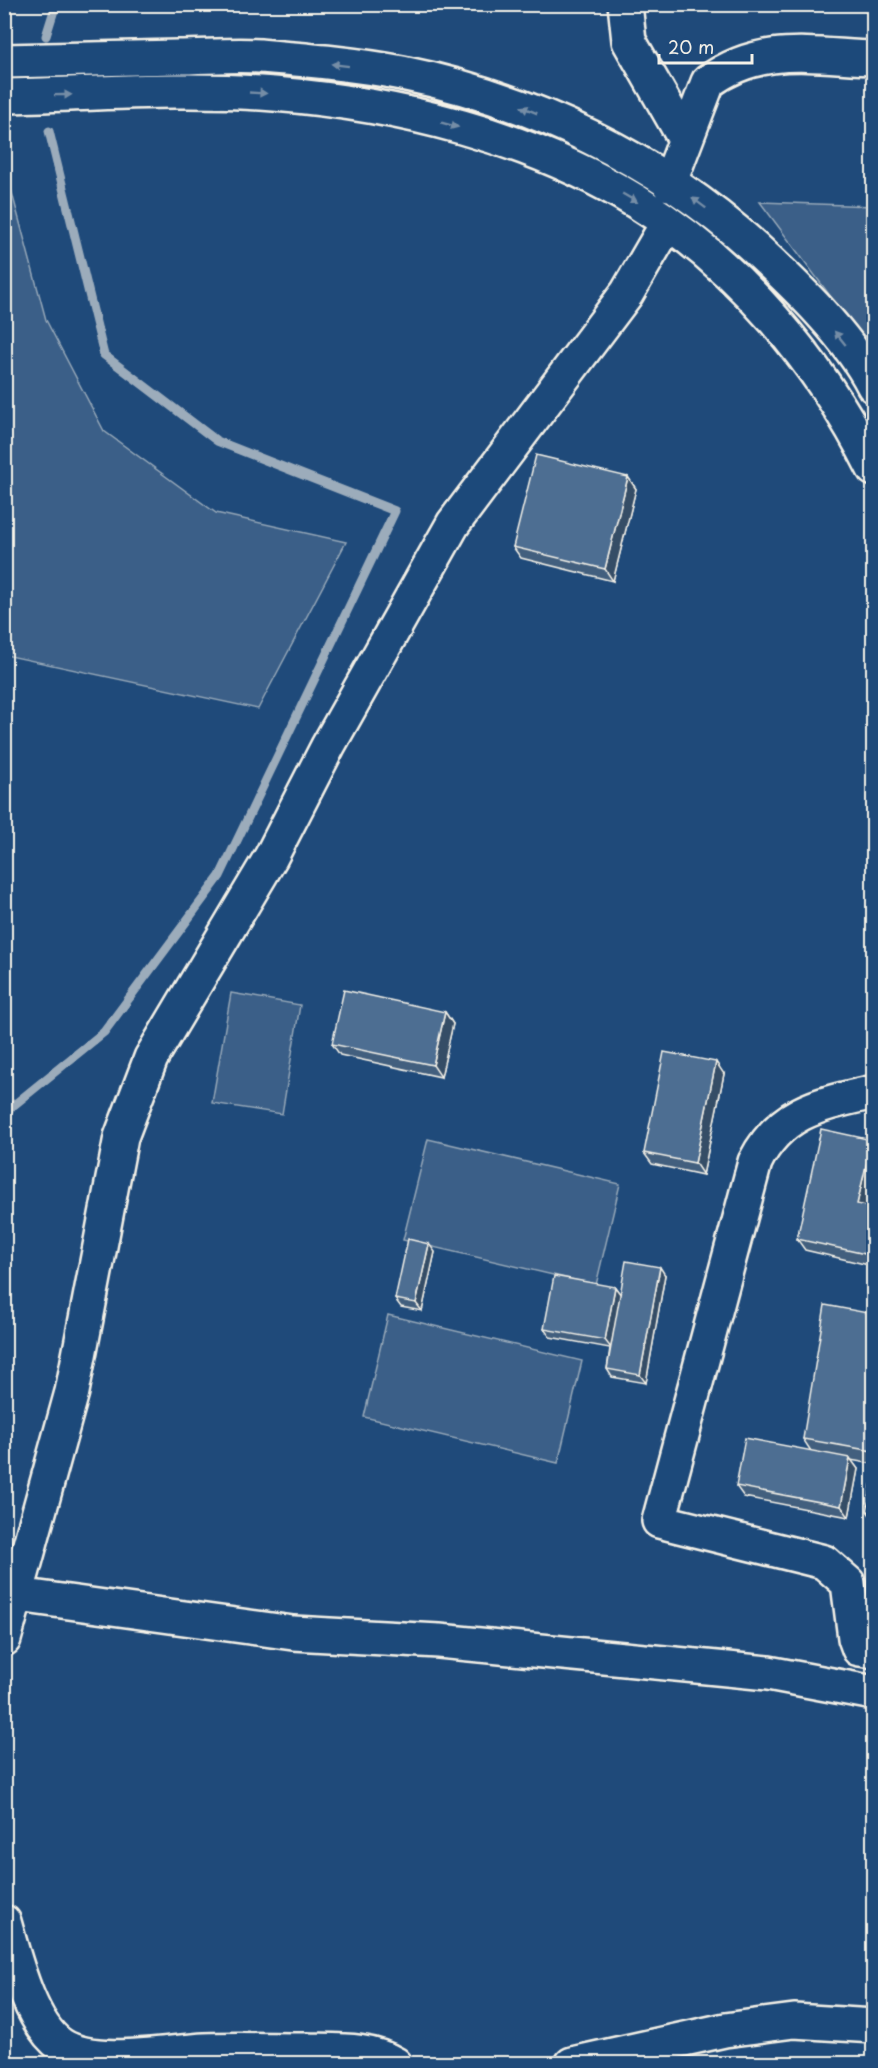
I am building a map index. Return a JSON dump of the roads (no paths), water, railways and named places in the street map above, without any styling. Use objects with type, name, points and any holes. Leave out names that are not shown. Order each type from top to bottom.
[{"type":"street","points":[[625,4],[629,40],[685,139]]},
{"type":"street","points":[[669,184],[708,82],[736,63],[775,54],[873,58]]},
{"type":"street","points":[[4,61],[258,56],[400,72],[486,94],[528,109],[605,145],[669,184],[738,232],[781,272],[842,340],[873,386]]},
{"type":"street","points":[[4,96],[225,92],[311,98],[368,107],[480,134],[588,175],[638,203],[717,264],[789,338],[852,425],[873,470]]},
{"type":"street","points":[[4,1639],[18,1595],[72,1392],[121,1137],[151,1058],[180,1005],[266,866],[328,746],[453,524],[627,293],[667,224]]},
{"type":"street","points":[[873,1092],[802,1112],[765,1143],[755,1162],[659,1521],[824,1562],[848,1583],[855,1638],[859,1649],[873,1651]]},
{"type":"street","points":[[18,1595],[293,1633],[439,1641],[768,1673],[873,1693]]},
{"type":"street","points":[[4,1922],[37,2014],[46,2030],[60,2044],[77,2053],[101,2056],[207,2050],[339,2051],[387,2058],[395,2064]]},
{"type":"street","points":[[572,2064],[725,2030],[794,2021],[873,2026]]},
{"type":"waterway","points":[[46,36],[56,4]]},
{"type":"waterway","points":[[4,1109],[9,1109],[104,1032],[220,876],[395,511],[217,441],[104,355],[49,131]]}]
